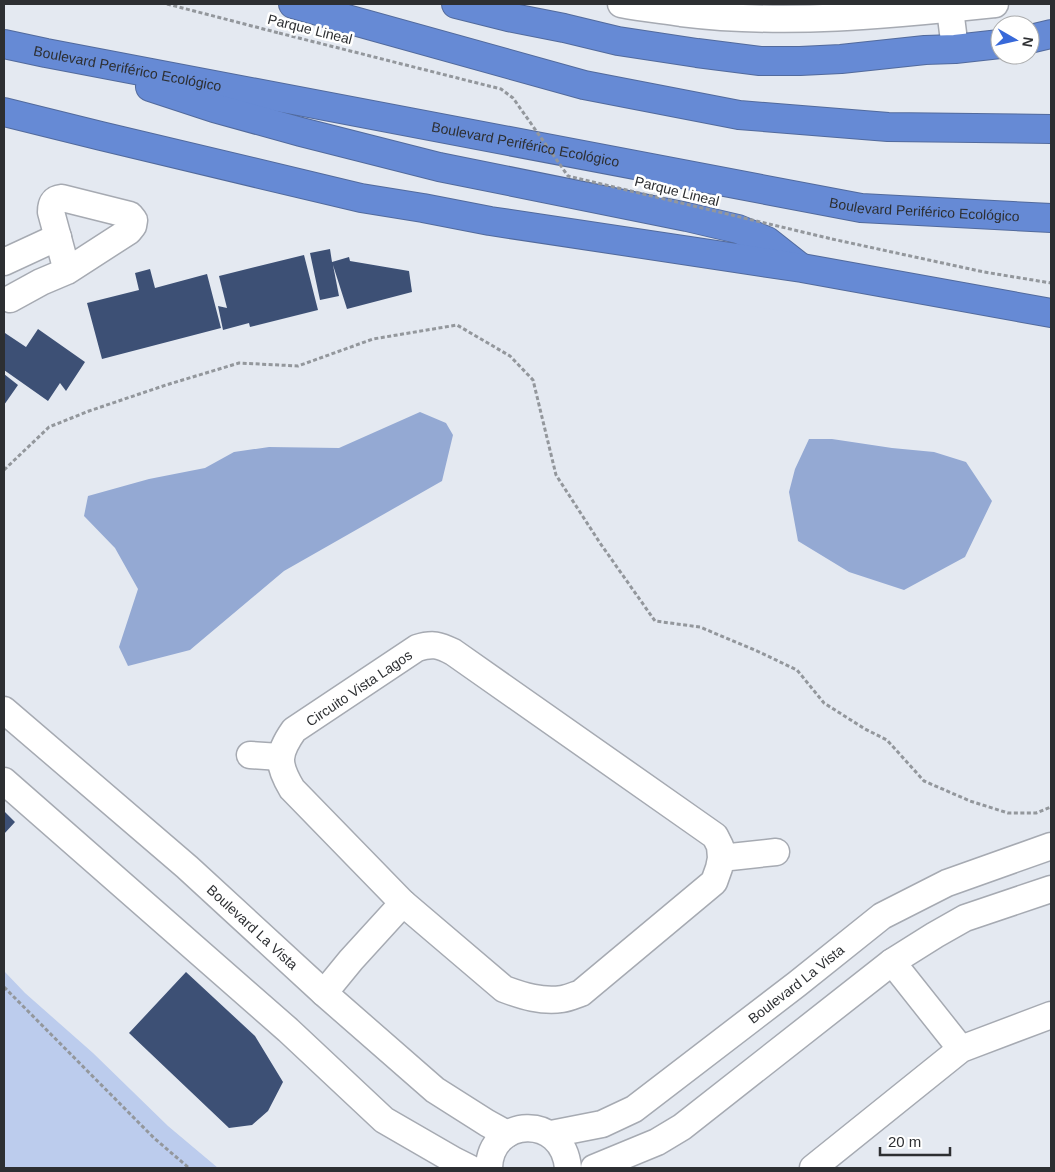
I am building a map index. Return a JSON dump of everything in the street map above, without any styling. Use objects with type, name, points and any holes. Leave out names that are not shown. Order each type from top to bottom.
[{"type":"highway","points":[[292,4],[584,85],[739,115],[888,126],[1051,128]]},
{"type":"highway","points":[[456,4],[618,41],[760,61],[841,59],[990,45]]},
{"type":"highway","name":"Boulevard Periférico Ecológico","points":[[4,44],[861,208],[1050,218]]},
{"type":"highway","points":[[46,53],[214,108],[439,167],[687,216],[738,229],[767,241],[802,268]]},
{"type":"highway","points":[[4,112],[361,198],[499,222],[802,268],[1051,313]]},
{"type":"street","points":[[622,4],[702,16],[754,19],[881,16],[995,4]]},
{"type":"street","points":[[950,9],[955,49]]},
{"type":"street","points":[[7,303],[41,282],[67,271],[129,231],[133,226],[134,220],[130,215],[62,198],[57,198],[53,201],[51,212],[67,271]]},
{"type":"street","points":[[7,303],[13,289],[12,279],[4,264],[58,237]]},
{"type":"street","name":"Circuito Vista Lagos","points":[[280,757],[286,742],[294,730],[417,648],[428,645],[441,636],[453,652],[715,836],[720,846],[721,858]]},
{"type":"street","name":"Boulevard La Vista","points":[[4,710],[188,867],[324,993],[435,1090],[507,1134]]},
{"type":"street","points":[[250,756],[280,757],[284,775],[292,789],[403,903],[504,990],[544,1000],[563,999],[581,994],[714,882],[721,858],[776,852]]},
{"type":"street","points":[[4,782],[288,1030],[384,1120],[469,1168]]},
{"type":"street","name":"Boulevard La Vista","points":[[551,1134],[602,1124],[634,1109],[882,916],[946,883],[1051,846]]},
{"type":"street","points":[[594,1168],[657,1142],[682,1127],[892,962],[935,935],[965,918],[1051,889]]},
{"type":"street","points":[[324,993],[403,903]]},
{"type":"street","points":[[892,962],[961,1049]]},
{"type":"street","points":[[813,1168],[961,1049],[1051,1015]]},
{"type":"street","points":[[489,1168],[491,1154],[498,1142],[507,1134],[518,1129],[529,1128],[540,1129],[551,1134],[560,1143],[566,1154],[568,1168]]},
{"type":"path","name":"Parque Lineal","points":[[167,4],[501,89],[513,98],[568,176],[832,239],[984,272],[1051,283]]},
{"type":"path","points":[[4,470],[49,427],[89,411],[166,385],[239,363],[298,366],[373,339],[457,325],[510,356],[533,380],[556,475],[600,543],[655,621],[700,626],[797,670],[824,702],[865,729],[887,740],[924,781],[970,801],[1008,813],[1036,813],[1051,807]]},
{"type":"path","points":[[4,987],[154,1138],[190,1168]]},
{"type":"shaded area","points":[[420,412],[446,423],[453,435],[442,481],[284,571],[190,650],[128,666],[119,647],[138,589],[115,548],[84,516],[88,496],[149,479],[205,468],[234,452],[269,447],[339,448]]},
{"type":"shaded area","points":[[809,439],[832,439],[934,452],[966,462],[992,501],[965,557],[904,590],[849,572],[798,541],[789,492],[795,469]]},
{"type":"shaded area","points":[[4,971],[25,993],[93,1053],[168,1126],[218,1168],[4,1168]]},
{"type":"building","points":[[330,249],[332,262],[349,257],[350,261],[409,271],[412,292],[347,309],[333,265],[339,296],[320,300],[310,253]]},
{"type":"building","points":[[304,255],[318,310],[250,327],[249,323],[223,330],[218,306],[227,308],[219,276]]},
{"type":"building","points":[[150,269],[155,288],[207,274],[221,328],[102,359],[87,303],[139,290],[135,273]]},
{"type":"building","points":[[38,329],[85,362],[66,391],[60,383],[48,401],[4,370],[5,333],[26,347]]},
{"type":"building","points":[[4,374],[18,385],[4,405]]},
{"type":"building","points":[[4,811],[15,822],[4,834]]},
{"type":"building","points":[[186,972],[255,1036],[283,1082],[268,1111],[252,1125],[229,1128],[129,1033]]}]
